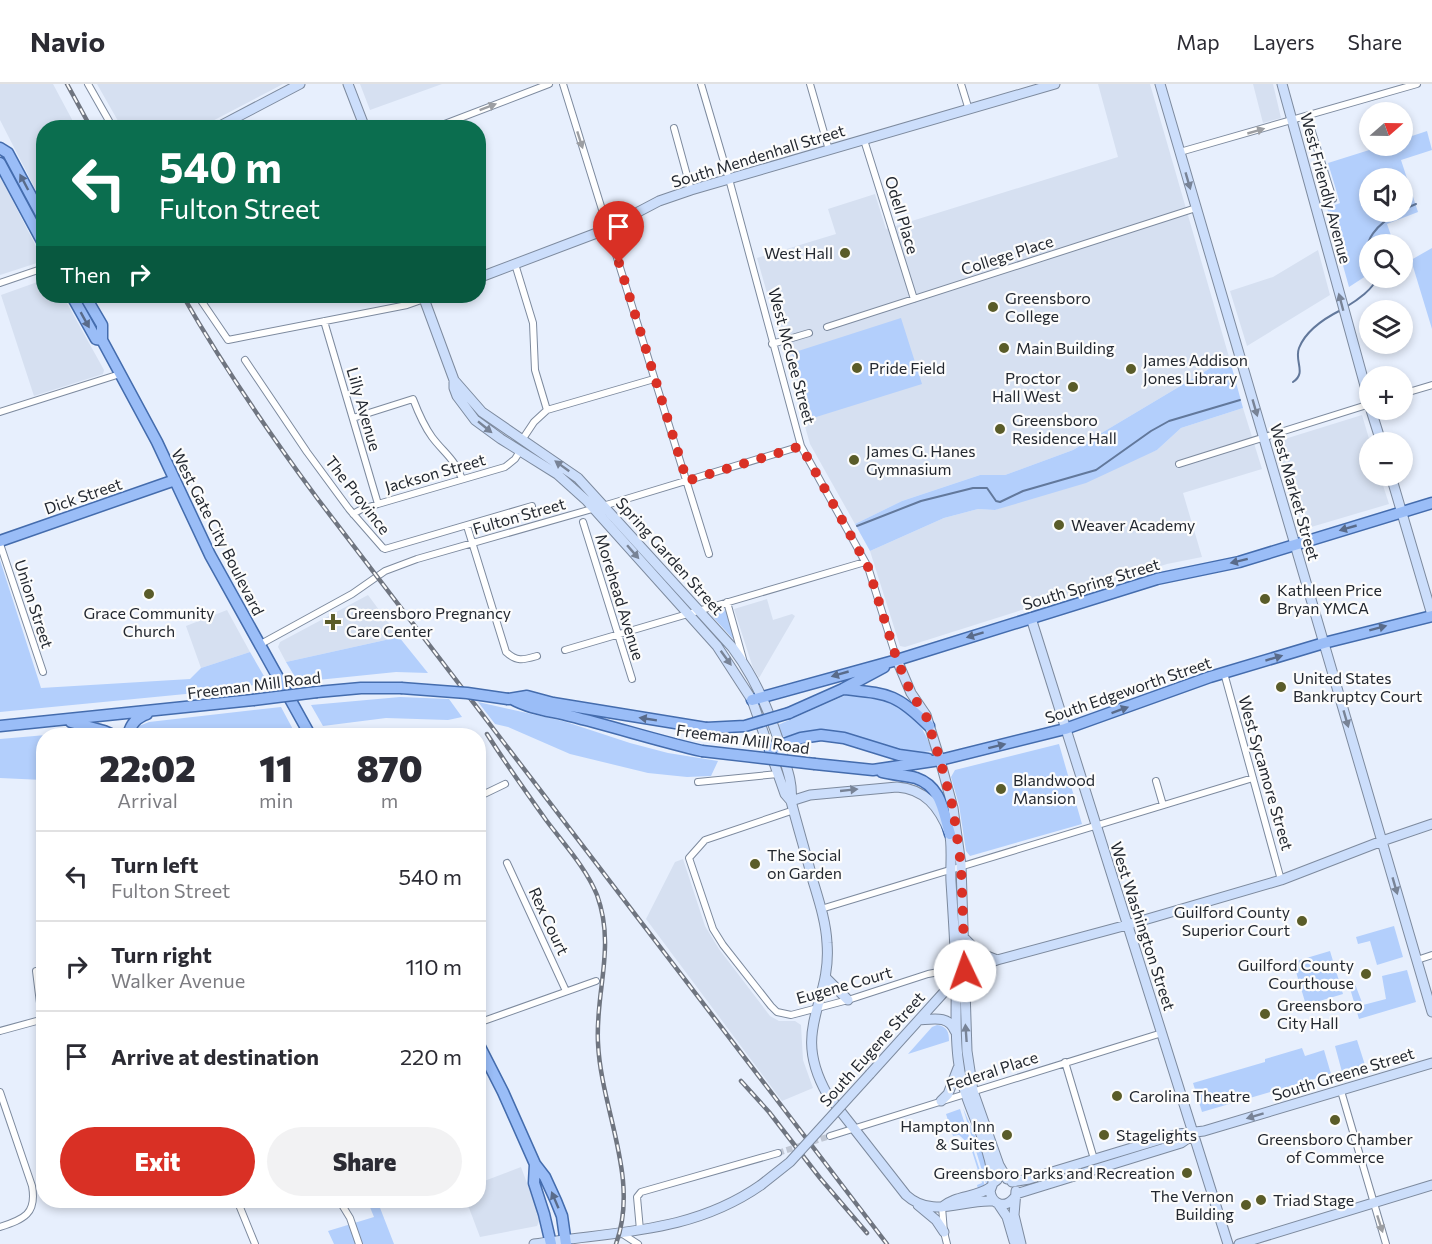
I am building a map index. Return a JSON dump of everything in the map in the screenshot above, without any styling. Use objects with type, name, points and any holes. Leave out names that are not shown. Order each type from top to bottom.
[{"type":"main road","points":[[231,120],[300,84]]},
{"type":"main road","points":[[348,84],[362,120]]},
{"type":"main road","name":"South Mendenhall Street","points":[[486,275],[608,227],[658,201],[1055,84]]},
{"type":"main road","name":"West Market Street","points":[[1160,84],[1432,1012]]},
{"type":"main road","name":"West Friendly Avenue","points":[[1282,84],[1359,366]]},
{"type":"main road","points":[[0,148],[8,153],[36,214]]},
{"type":"main road","points":[[0,163],[36,217]]},
{"type":"main road","name":"West Gate City Boulevard","points":[[76,303],[96,339],[102,340]]},
{"type":"main road","name":"West Gate City Boulevard","points":[[89,303],[102,326],[102,340],[176,480],[210,555],[306,728]]},
{"type":"main road","name":"Spring Garden Street","points":[[429,303],[457,396],[475,420],[557,474],[594,509],[729,662],[757,698]]},
{"type":"main road","name":"Spring Garden Street","points":[[454,380],[482,412],[578,478],[699,610],[743,663],[793,790],[793,806],[821,909],[827,944],[825,977],[811,1031],[811,1053],[818,1078],[826,1094],[906,1195],[936,1220],[944,1232]]},
{"type":"main road","name":"Dick Street","points":[[0,542],[176,480]]},
{"type":"main road","points":[[1394,486],[1432,616]]},
{"type":"main road","name":"South Spring Street","points":[[897,660],[1157,579],[1239,562],[1294,543],[1432,503]]},
{"type":"main road","name":"South Edgeworth Street","points":[[940,760],[1065,729],[1224,673],[1324,643],[1432,616]]},
{"type":"main road","name":"West Washington Street","points":[[1031,618],[1228,1244]]},
{"type":"main road","points":[[757,698],[897,660]]},
{"type":"main road","name":"Freeman Mill Road","points":[[510,699],[527,696],[553,704],[706,728],[744,726],[789,713],[843,689],[897,660]]},
{"type":"main road","name":"West McGee Street","points":[[897,660],[907,686],[926,716],[953,808],[961,865],[964,939],[956,1034],[959,1066],[999,1166],[1009,1181]]},
{"type":"main road","name":"Freeman Mill Road","points":[[0,726],[317,692],[361,688],[401,688],[510,699],[655,741],[702,752],[873,770],[940,760]]},
{"type":"main road","points":[[843,689],[887,695],[902,701],[929,726]]},
{"type":"main road","points":[[130,728],[138,717],[155,711]]},
{"type":"main road","points":[[62,720],[93,728]]},
{"type":"main road","points":[[775,747],[801,738],[821,735],[844,738],[899,755],[940,760]]},
{"type":"main road","name":"Spring Garden Street","points":[[775,747],[778,774],[784,794],[793,806]]},
{"type":"main road","points":[[873,770],[917,778],[928,784],[940,800],[950,834]]},
{"type":"main road","points":[[793,806],[810,795],[849,790],[909,788],[930,800],[950,834]]},
{"type":"main road","points":[[961,973],[997,960],[1127,926],[1281,880],[1432,824]]},
{"type":"main road","name":"West McGee Street","points":[[950,834],[950,869],[965,1016],[969,1092],[989,1153],[992,1185]]},
{"type":"main road","points":[[964,939],[984,956],[997,960]]},
{"type":"main road","name":"South Eugene Street","points":[[534,1244],[566,1242],[698,1218],[735,1202],[790,1162],[961,973]]},
{"type":"main road","points":[[825,977],[848,1000]]},
{"type":"main road","points":[[919,1020],[945,1019],[950,1022],[956,1034]]},
{"type":"main road","points":[[486,1059],[534,1164],[545,1178],[556,1201],[562,1216],[566,1242]]},
{"type":"main road","name":"South Greene Street","points":[[1009,1181],[1029,1179],[1178,1134],[1194,1134],[1432,1063]]},
{"type":"main road","points":[[940,1101],[948,1094],[959,1066]]},
{"type":"main road","name":"South Greene Street","points":[[1015,1196],[1181,1143],[1194,1134]]},
{"type":"main road","points":[[534,1164],[534,1183],[551,1243]]},
{"type":"main road","points":[[942,1207],[951,1200],[980,1194],[1000,1179],[1009,1181],[1016,1188],[1014,1215],[1021,1244]]},
{"type":"main road","points":[[992,1185],[990,1196],[1006,1217],[1015,1244]]},
{"type":"main road","points":[[1239,1244],[1432,1185]]},
{"type":"main road","points":[[914,1202],[922,1206],[942,1207],[996,1203],[1006,1205],[1015,1196]]},
{"type":"street","points":[[88,84],[108,120]]},
{"type":"street","points":[[455,120],[549,84]]},
{"type":"street","points":[[563,84],[709,554]]},
{"type":"street","name":"West McGee Street","points":[[701,84],[801,446],[866,562],[897,660]]},
{"type":"street","points":[[810,84],[830,150]]},
{"type":"street","points":[[961,84],[969,110]]},
{"type":"street","points":[[1180,152],[1417,84]]},
{"type":"street","points":[[1307,116],[1333,199]]},
{"type":"street","points":[[674,128],[691,190]]},
{"type":"street","name":"Odell Place","points":[[864,140],[914,299]]},
{"type":"street","name":"College Place","points":[[827,327],[1196,208]]},
{"type":"street","points":[[515,264],[533,323],[535,370],[547,410]]},
{"type":"street","points":[[0,283],[36,271]]},
{"type":"street","points":[[203,303],[228,340],[412,303]]},
{"type":"street","name":"Lilly Avenue","points":[[324,321],[378,504]]},
{"type":"street","points":[[772,344],[809,333]]},
{"type":"street","name":"The Province","points":[[245,360],[307,452],[380,547],[385,549],[532,506]]},
{"type":"street","points":[[0,412],[120,374]]},
{"type":"street","points":[[522,440],[534,422],[547,410],[654,380]]},
{"type":"street","points":[[1413,391],[1432,385]]},
{"type":"street","points":[[353,418],[413,399],[422,422],[457,464],[462,479]]},
{"type":"street","points":[[1179,464],[1359,407]]},
{"type":"street","name":"Fulton Street","points":[[260,645],[352,594],[385,571],[417,559],[605,506],[801,446]]},
{"type":"street","name":"Jackson Street","points":[[353,514],[378,504],[505,466],[520,451]]},
{"type":"street","name":"Morehead Avenue","points":[[583,522],[632,679]]},
{"type":"street","points":[[467,526],[506,652],[514,660],[537,656]]},
{"type":"street","name":"Union Street","points":[[0,542],[43,672]]},
{"type":"street","points":[[565,650],[866,562]]},
{"type":"street","points":[[727,602],[743,663]]},
{"type":"street","name":"West Sycamore Street","points":[[1224,673],[1281,880]]},
{"type":"street","points":[[698,782],[778,774]]},
{"type":"street","points":[[821,909],[1253,778]]},
{"type":"street","points":[[1156,781],[1163,805]]},
{"type":"street","points":[[486,793],[505,784]]},
{"type":"street","name":"Eugene Court","points":[[793,806],[705,840],[690,855],[713,929],[723,945],[777,1012],[791,1015],[938,972],[961,973]]},
{"type":"street","name":"Rex Court","points":[[507,863],[566,991]]},
{"type":"street","points":[[1417,960],[1432,956]]},
{"type":"street","points":[[486,1020],[596,981]]},
{"type":"street","points":[[0,1031],[36,1021]]},
{"type":"street","name":"Federal Place","points":[[830,1136],[1162,1033]]},
{"type":"street","points":[[1065,1062],[1094,1159]]},
{"type":"street","points":[[1341,1091],[1386,1244]]},
{"type":"street","points":[[0,1092],[34,1198],[26,1216],[19,1221],[0,1227]]},
{"type":"street","points":[[640,1230],[637,1197],[641,1192],[778,1153]]},
{"type":"street","points":[[942,1207],[947,1244]]},
{"type":"street","points":[[240,1208],[255,1244]]},
{"type":"street","points":[[344,1208],[359,1244]]},
{"type":"street","points":[[620,1232],[638,1244]]},
{"type":"shaded area","points":[[0,84],[53,84],[72,120],[36,120],[36,190],[0,120]]},
{"type":"shaded area","points":[[97,84],[283,84],[214,120],[117,120]]},
{"type":"shaded area","points":[[360,84],[442,84],[370,110]]},
{"type":"shaded area","name":"Greensboro College","points":[[1098,84],[1150,84],[1229,357],[1073,450],[1005,475],[980,475],[902,501],[855,524],[810,444],[757,258],[836,234],[828,209],[875,194],[886,229],[1118,157]]},
{"type":"shaded area","points":[[1253,84],[1273,84],[1281,118],[1263,123]]},
{"type":"shaded area","points":[[1427,131],[1432,150],[1401,160],[1404,168],[1359,168],[1359,222],[1392,222],[1387,224],[1390,234],[1359,234],[1359,280],[1349,287],[1327,208],[1340,203],[1328,163],[1359,153],[1359,156],[1413,156],[1413,136]]},
{"type":"shaded area","points":[[0,176],[36,246],[36,263],[0,275]]},
{"type":"shaded area","points":[[1413,197],[1418,212],[1413,214]]},
{"type":"shaded area","points":[[1432,248],[1432,329],[1413,267],[1413,259]]},
{"type":"shaded area","points":[[1318,250],[1330,295],[1247,346],[1230,291],[1273,277]]},
{"type":"shaded area","points":[[36,282],[36,303],[67,303],[104,370],[103,374],[34,396],[1,295]]},
{"type":"shaded area","name":"Pride Field","points":[[901,318],[922,384],[813,418],[792,353]]},
{"type":"shaded area","points":[[1229,357],[1243,408],[1181,428],[1157,450],[1086,483],[995,510],[978,509],[944,518],[870,551],[855,524],[902,501],[980,475],[1005,475],[1073,450]]},
{"type":"shaded area","name":"Weaver Academy","points":[[1243,408],[1262,469],[1183,493],[1202,557],[1167,564],[905,647],[900,646],[870,551],[944,518],[978,509],[995,510],[1157,450],[1181,428]]},
{"type":"shaded area","points":[[1359,416],[1359,420],[1363,420],[1367,432],[1359,432],[1359,486],[1383,486],[1389,504],[1301,530],[1275,442]]},
{"type":"shaded area","points":[[0,560],[41,688],[190,679],[201,668],[250,652],[268,683],[196,693],[0,712]]},
{"type":"shaded area","points":[[368,595],[399,637],[286,662],[278,647],[280,642]]},
{"type":"shaded area","points":[[767,599],[773,620],[792,614],[795,616],[759,678],[753,668],[734,609]]},
{"type":"shaded area","points":[[227,610],[250,652],[201,668],[186,626]]},
{"type":"shaded area","points":[[723,610],[726,611],[734,640],[712,616]]},
{"type":"shaded area","points":[[399,637],[428,673],[396,672],[298,682],[286,662]]},
{"type":"shaded area","points":[[846,695],[876,699],[900,707],[918,723],[932,751],[908,754],[807,732],[782,737],[778,725]]},
{"type":"shaded area","points":[[400,697],[449,699],[462,717],[448,720],[386,718],[323,726],[311,705]]},
{"type":"shaded area","points":[[478,702],[563,721],[668,753],[718,761],[711,776],[687,777],[648,773],[570,754],[508,727],[495,724]]},
{"type":"shaded area","points":[[281,707],[292,728],[138,728],[149,722]]},
{"type":"shaded area","points":[[36,736],[36,780],[0,778],[0,739]]},
{"type":"shaded area","points":[[1059,744],[1082,824],[970,856],[966,851],[959,805],[951,777],[955,770]]},
{"type":"shaded area","points":[[683,859],[705,926],[719,949],[770,1016],[779,1021],[795,1021],[801,1025],[803,1060],[813,1088],[782,1101],[646,919],[675,862]]},
{"type":"shaded area","points":[[1394,926],[1403,957],[1377,965],[1370,941],[1358,944],[1356,937]]},
{"type":"shaded area","points":[[1330,951],[1343,994],[1306,1005],[1293,962]]},
{"type":"shaded area","points":[[1407,970],[1416,1002],[1359,1019],[1349,985],[1355,984],[1363,1005],[1386,999],[1382,976]]},
{"type":"shaded area","points":[[937,1025],[947,1030],[949,1041],[908,1054],[932,1027]]},
{"type":"shaded area","points":[[1357,1040],[1365,1065],[1342,1072],[1335,1046]]},
{"type":"shaded area","points":[[1302,1048],[1305,1056],[1324,1050],[1331,1074],[1202,1112],[1193,1083],[1265,1062],[1265,1059]]},
{"type":"shaded area","points":[[963,1108],[986,1161],[991,1179],[987,1187]]},
{"type":"shaded area","points":[[960,1109],[985,1186],[978,1189],[977,1185],[982,1183],[970,1145],[959,1135],[953,1136],[946,1114]]},
{"type":"shaded area","points":[[521,1167],[537,1210],[539,1221],[537,1226],[480,1237],[469,1208],[486,1208],[486,1180]]},
{"type":"shaded area","points":[[370,1208],[380,1208],[394,1244],[334,1244],[328,1231],[374,1217]]},
{"type":"waterway","points":[[1372,234],[1384,222]]},
{"type":"waterway","points":[[1346,307],[1370,288]]},
{"type":"waterway","points":[[1293,382],[1300,371],[1298,353],[1302,342],[1317,325],[1341,310]]},
{"type":"waterway","points":[[857,526],[921,501],[973,488],[987,488],[996,501],[1000,502],[1023,491],[1096,470],[1169,421],[1240,400]]},
{"type":"tunnel","points":[[778,1153],[830,1136]]},
{"type":"railway","points":[[67,84],[87,120]]},
{"type":"railway","points":[[187,303],[247,399],[317,498],[887,1244]]},
{"type":"railway","points":[[487,734],[587,875],[597,895],[602,914],[605,951],[599,1006],[598,1043],[605,1093],[622,1169],[624,1194],[622,1219],[616,1244]]},
{"type":"railway","points":[[741,1081],[867,1233]]},
{"type":"place","name":"West Hall","points":[[845,253]]},
{"type":"place","name":"Greensboro College","points":[[993,307]]},
{"type":"place","name":"Main Building","points":[[1004,348]]},
{"type":"place","name":"Pride Field","points":[[857,368]]},
{"type":"place","name":"James Addison Jones Library","points":[[1131,369]]},
{"type":"place","name":"Proctor Hall West","points":[[1073,387]]},
{"type":"place","name":"Greensboro Residence Hall","points":[[1000,429]]},
{"type":"place","name":"James G. Hanes Gymnasium","points":[[854,460]]},
{"type":"place","name":"Weaver Academy","points":[[1059,525]]},
{"type":"place","name":"Grace Community Church","points":[[149,594]]},
{"type":"place","name":"Kathleen Price Bryan YMCA","points":[[1265,599]]},
{"type":"place","name":"Greensboro Pregnancy Care Center","points":[[333,622]]},
{"type":"place","name":"United States Bankruptcy Court","points":[[1281,687]]},
{"type":"place","name":"Blandwood Mansion","points":[[1001,789]]},
{"type":"place","name":"The Social on Garden","points":[[755,864]]},
{"type":"place","name":"Guilford County Superior Court","points":[[1302,921]]},
{"type":"place","name":"Guilford County Courthouse","points":[[1366,974]]},
{"type":"place","name":"Greensboro City Hall","points":[[1265,1014]]},
{"type":"place","name":"Carolina Theatre","points":[[1117,1096]]},
{"type":"place","name":"Greensboro Chamber of Commerce","points":[[1335,1120]]},
{"type":"place","name":"Hampton Inn & Suites","points":[[1007,1135]]},
{"type":"place","name":"Stagelights","points":[[1104,1135]]},
{"type":"place","name":"Greensboro Parks and Recreation","points":[[1187,1173]]},
{"type":"place","name":"Triad Stage","points":[[1261,1200]]},
{"type":"place","name":"The Vernon Building","points":[[1246,1205]]},
{"type":"route","points":[[619,263],[687,481],[801,446],[868,567],[897,660],[907,686],[926,716],[949,791],[961,865],[965,971]]}]
